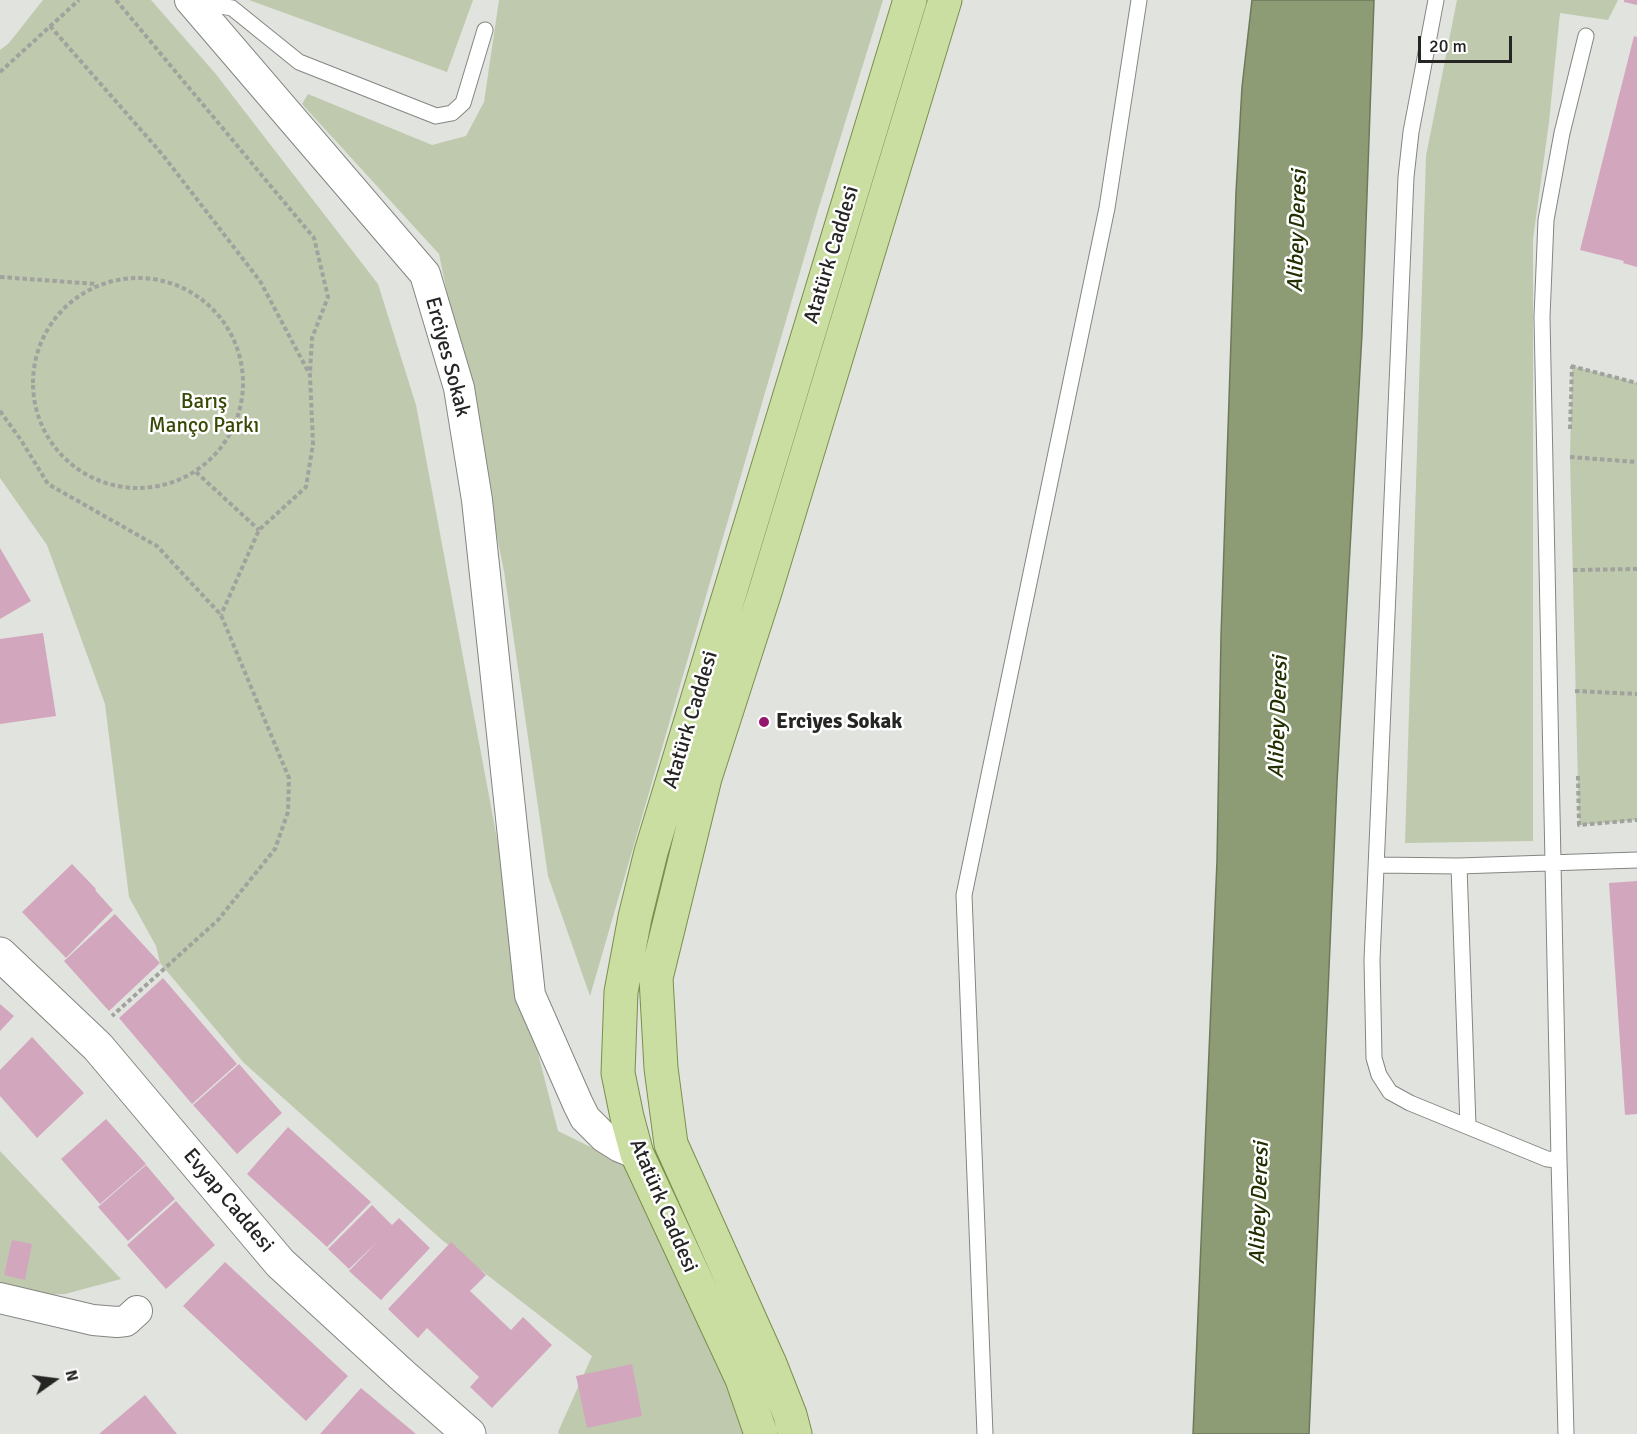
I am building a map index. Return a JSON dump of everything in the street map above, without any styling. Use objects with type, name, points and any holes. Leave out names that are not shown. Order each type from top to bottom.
[{"type":"main road","name":"Atatürk Caddesi","points":[[761,1434],[742,1379],[637,1154],[618,1072],[621,992],[635,917],[654,841],[910,0]]},
{"type":"main road","name":"Atatürk Caddesi","points":[[795,1434],[770,1364],[671,1143],[661,1068],[657,978],[705,778],[765,592],[945,0]]},
{"type":"main road","name":"Evyap Caddesi","points":[[0,954],[88,1038],[280,1263],[469,1434]]},
{"type":"main road","points":[[637,1154],[671,1143]]},
{"type":"street","name":"Erciyes Sokak","points":[[190,0],[425,274],[459,388],[477,500],[530,995],[585,1118],[604,1137],[637,1154]]},
{"type":"street","points":[[0,1298],[93,1320],[126,1321],[137,1311]]},
{"type":"lane","points":[[190,0],[232,8],[299,62],[436,116],[452,113],[463,103],[485,30]]},
{"type":"lane","points":[[985,1434],[964,895],[1107,208],[1138,0]]},
{"type":"lane","points":[[1436,0],[1411,132],[1406,177],[1372,960],[1374,1058],[1379,1075],[1390,1092],[1410,1103],[1547,1159],[1559,1160]]},
{"type":"lane","points":[[1566,1434],[1542,317],[1546,220],[1562,133],[1586,36]]},
{"type":"lane","points":[[1377,866],[1459,866],[1637,860]]},
{"type":"lane","points":[[1459,866],[1468,1126]]},
{"type":"path","points":[[0,72],[79,0]]},
{"type":"path","points":[[116,0],[314,238],[328,297],[312,338],[310,375],[313,444],[306,487],[259,530],[221,615]]},
{"type":"path","points":[[50,26],[162,154],[260,281],[310,375]]},
{"type":"path","points":[[0,277],[98,285]]},
{"type":"path","points":[[132,277],[166,281],[198,295],[222,319],[239,350],[244,384],[238,418],[222,448],[196,472],[164,486],[129,489],[95,480],[85,474],[66,460],[44,432],[33,399],[34,364],[46,331],[68,303],[98,285],[132,277]]},
{"type":"path","points":[[1543,359],[1637,383]]},
{"type":"path","points":[[1570,434],[1572,366]]},
{"type":"path","points":[[0,411],[48,484],[157,546],[221,615],[290,778],[288,812],[275,849],[218,920],[88,1038]]},
{"type":"path","points":[[1570,457],[1637,462]]},
{"type":"path","points":[[196,472],[259,530]]},
{"type":"path","points":[[1572,559],[1573,581]]},
{"type":"path","points":[[1573,570],[1637,569]]},
{"type":"path","points":[[1575,680],[1575,702]]},
{"type":"path","points":[[1575,691],[1637,694]]},
{"type":"path","points":[[1577,769],[1579,825],[1637,820]]},
{"type":"green space","name":"Barış Manço Parkı","points":[[43,0],[151,0],[215,73],[378,284],[416,405],[535,1042],[558,1131],[625,1164],[736,1387],[749,1434],[559,1434],[592,1356],[442,1240],[244,1063],[160,963],[156,946],[129,897],[105,704],[47,545],[0,478],[0,50],[9,43]]},
{"type":"green space","points":[[249,0],[473,0],[447,72]]},
{"type":"green space","points":[[499,0],[883,0],[818,210],[590,996],[548,876],[504,571],[439,254],[302,104],[308,94],[432,145],[466,136],[484,102]]},
{"type":"green space","points":[[1457,0],[1618,0],[1608,20],[1560,13],[1549,122],[1533,239],[1533,841],[1405,843],[1426,156]]},
{"type":"green space","points":[[1572,366],[1637,383],[1637,820],[1579,825],[1570,457]]},
{"type":"green space","points":[[0,1151],[121,1279],[65,1294],[44,1295],[0,1287]]},
{"type":"water","name":"Alibey Deresi","points":[[1252,0],[1374,0],[1362,334],[1337,782],[1309,1434],[1193,1434],[1217,861],[1221,636],[1236,192],[1242,87]]},
{"type":"building","points":[[1624,0],[1637,0],[1637,5],[1624,2]]},
{"type":"building","points":[[1634,36],[1637,37],[1637,267],[1623,263],[1624,261],[1580,250]]},
{"type":"building","points":[[0,548],[31,601],[0,619]]},
{"type":"building","points":[[43,633],[56,716],[0,724],[0,639]]},
{"type":"building","points":[[72,864],[113,910],[66,958],[22,912]]},
{"type":"building","points":[[1637,881],[1637,1114],[1625,1115],[1609,883]]},
{"type":"building","points":[[115,914],[160,963],[109,1011],[64,961]]},
{"type":"building","points":[[163,978],[237,1064],[192,1104],[119,1018]]},
{"type":"building","points":[[0,1004],[14,1016],[0,1031]]},
{"type":"building","points":[[32,1037],[84,1093],[37,1138],[0,1096],[0,1070]]},
{"type":"building","points":[[239,1064],[282,1113],[237,1154],[193,1105]]},
{"type":"building","points":[[106,1119],[146,1164],[100,1204],[61,1159]]},
{"type":"building","points":[[288,1127],[371,1202],[327,1247],[247,1174]]},
{"type":"building","points":[[146,1165],[175,1199],[128,1241],[98,1207]]},
{"type":"building","points":[[176,1201],[215,1245],[166,1289],[127,1245]]},
{"type":"building","points":[[372,1205],[392,1225],[399,1218],[430,1248],[381,1300],[349,1271],[377,1242],[349,1269],[328,1249]]},
{"type":"building","points":[[12,1240],[32,1244],[25,1280],[4,1275]]},
{"type":"building","points":[[451,1242],[486,1275],[470,1291],[511,1330],[523,1317],[552,1345],[492,1408],[470,1387],[479,1377],[427,1328],[418,1338],[388,1309]]},
{"type":"building","points":[[225,1262],[348,1376],[306,1421],[183,1306]]},
{"type":"building","points":[[632,1364],[642,1416],[587,1428],[576,1376]]},
{"type":"building","points":[[361,1388],[416,1434],[320,1434]]},
{"type":"building","points":[[145,1395],[177,1434],[99,1434]]},
{"type":"place","name":"Erciyes Sokak","points":[[764,722]]}]
